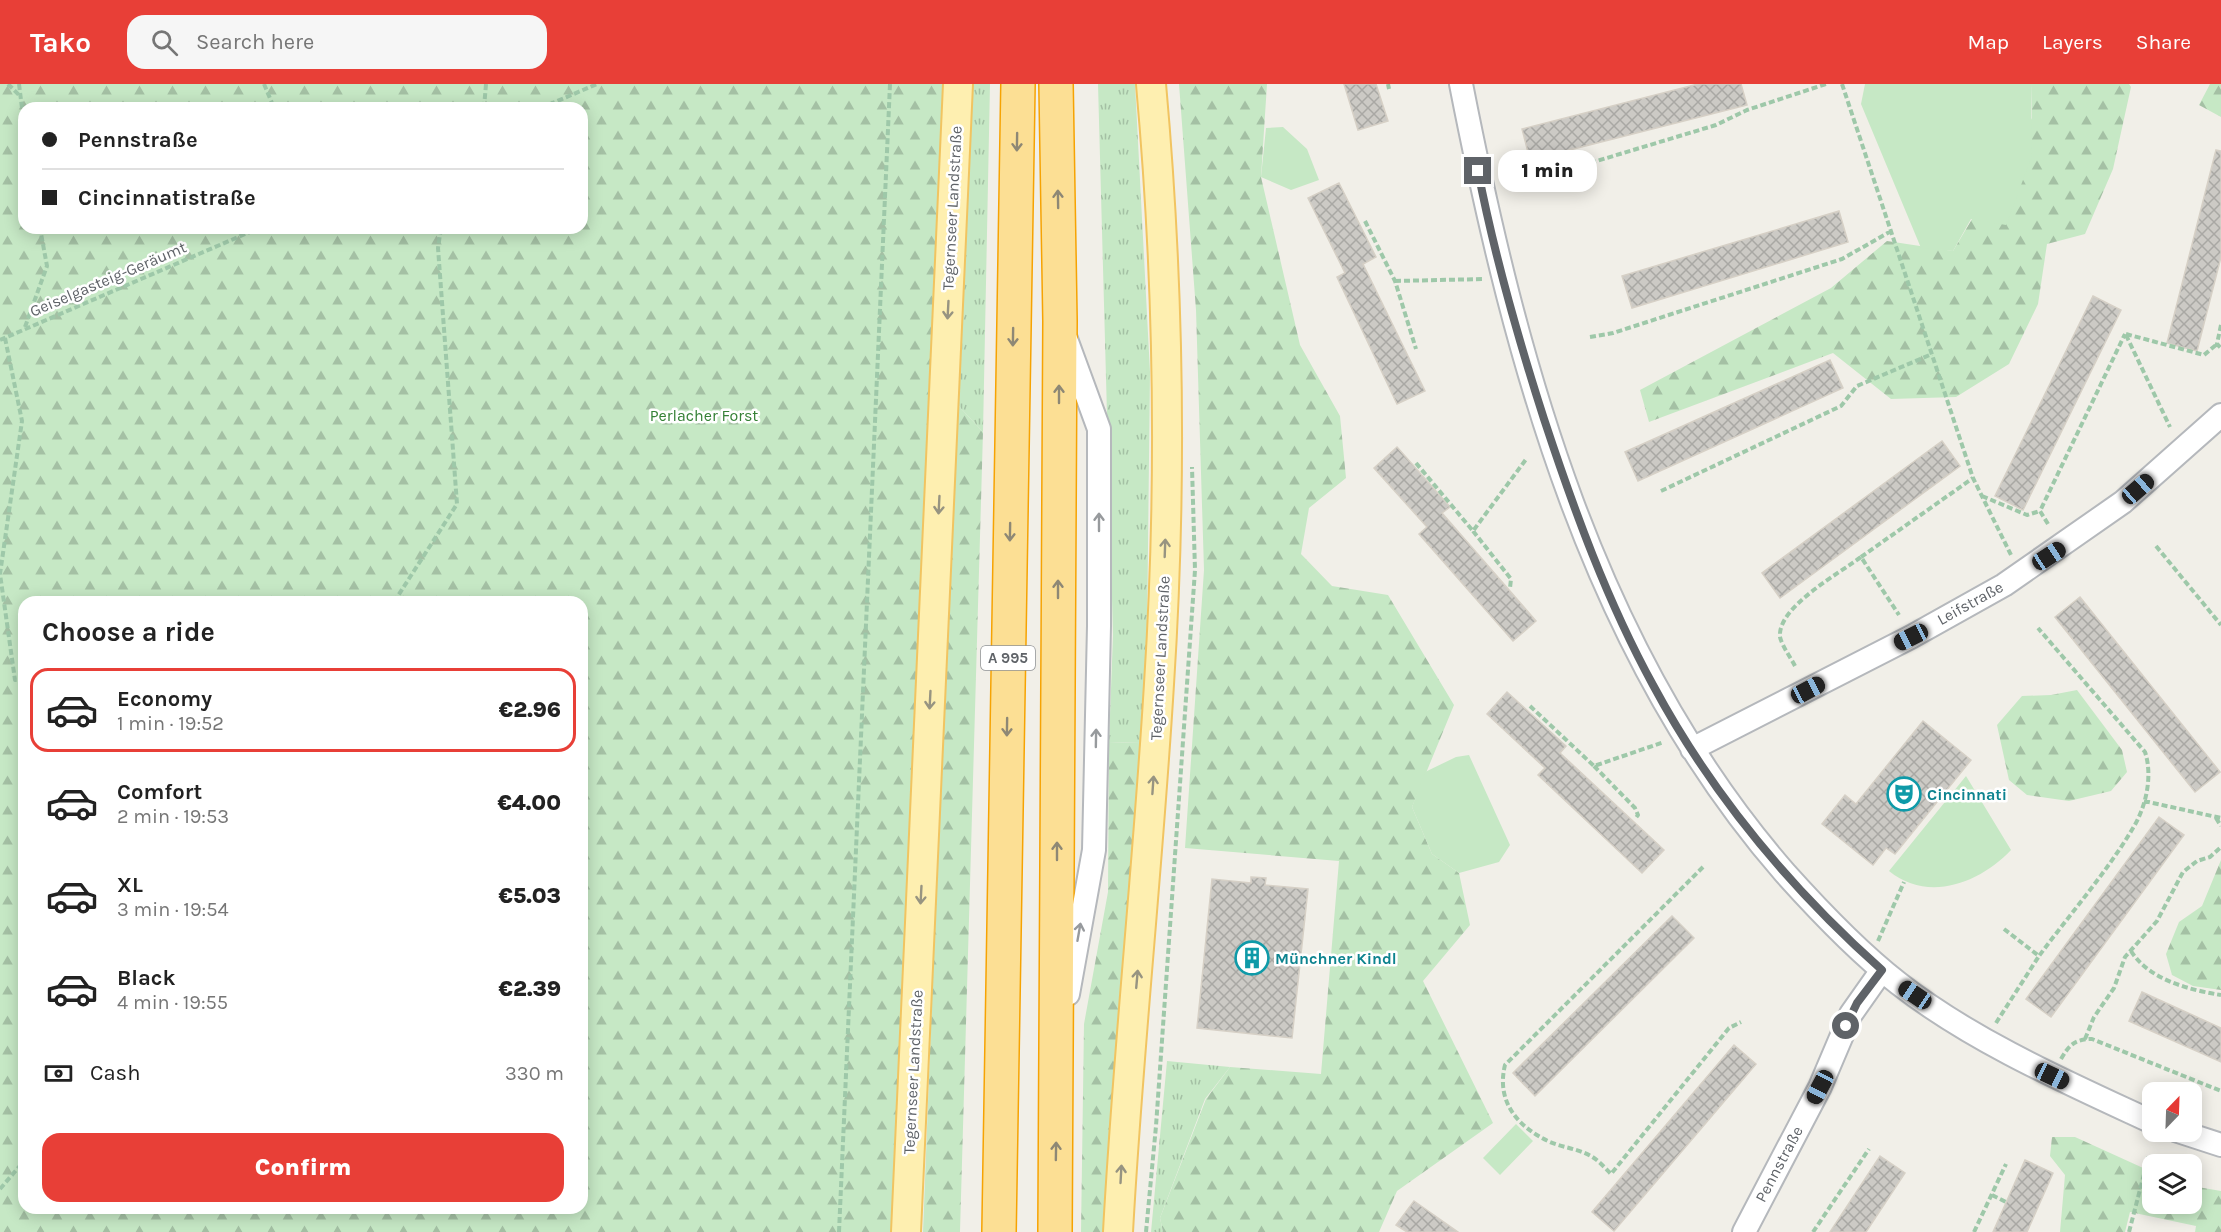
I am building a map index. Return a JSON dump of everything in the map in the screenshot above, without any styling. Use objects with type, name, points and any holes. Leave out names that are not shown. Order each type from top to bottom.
[{"type":"highway","name":"A 995","points":[[999,1232],[1018,84]]},
{"type":"highway","name":"A 995","points":[[1055,1232],[1060,321],[1056,84]]},
{"type":"main road","name":"Tegernseer Landstraße","points":[[906,1232],[958,84]]},
{"type":"main road","name":"Tegernseer Landstraße","points":[[1118,1232],[1124,1121],[1159,693],[1167,491],[1161,237],[1150,84]]},
{"type":"street","points":[[1461,84],[1482,192],[1515,323],[1563,475],[1619,616],[1653,686],[1692,749],[1768,852],[1847,938],[1882,970],[1943,1014],[2052,1076],[2142,1117]]},
{"type":"street","name":"Leifstraße","points":[[1692,749],[1911,637],[2004,585],[2122,502],[2221,415]]},
{"type":"street","name":"Pennstraße","points":[[1744,1232],[1820,1087],[1851,1014],[1882,970]]},
{"type":"street","points":[[2202,1139],[2221,1145]]},
{"type":"path","points":[[8,84],[20,96]]},
{"type":"path","points":[[19,84],[21,102]]},
{"type":"path","points":[[264,84],[272,102]]},
{"type":"path","points":[[484,102],[486,84]]},
{"type":"path","points":[[555,102],[597,84]]},
{"type":"path","points":[[839,1232],[890,84]]},
{"type":"path","points":[[1388,84],[1389,90]]},
{"type":"path","points":[[1547,176],[1716,125],[1747,110],[1826,84]]},
{"type":"path","points":[[1842,84],[1893,230],[1973,478],[2015,563]]},
{"type":"path","points":[[1365,221],[1395,281],[1416,349]]},
{"type":"path","points":[[1590,337],[1613,333],[1842,259],[1893,230]]},
{"type":"path","points":[[24,328],[47,266],[41,234]]},
{"type":"path","name":"Geiselgasteig-Geräumt","points":[[2,339],[245,234]]},
{"type":"path","points":[[398,596],[457,504],[438,248],[440,234]]},
{"type":"path","points":[[1395,281],[1488,279]]},
{"type":"path","points":[[2126,334],[2204,355],[2217,344],[2221,325]]},
{"type":"path","points":[[2126,334],[2170,427]]},
{"type":"path","points":[[1981,495],[2027,515],[2040,511],[2126,334]]},
{"type":"path","points":[[2,339],[22,421],[0,574],[15,680],[18,680]]},
{"type":"path","points":[[2217,344],[2221,348]]},
{"type":"path","points":[[1661,491],[1841,406],[1857,386],[1932,354]]},
{"type":"path","points":[[1473,531],[1527,458]]},
{"type":"path","points":[[1416,463],[1511,579],[1510,588]]},
{"type":"path","points":[[1795,666],[1780,638],[1782,622],[1790,609],[1973,478]]},
{"type":"path","points":[[2040,511],[2048,524]]},
{"type":"path","points":[[2156,546],[2221,625]]},
{"type":"path","points":[[1862,557],[1899,615]]},
{"type":"path","points":[[1995,1023],[2039,956],[2134,827],[2148,786],[2148,762],[2145,752],[2038,628]]},
{"type":"path","points":[[1530,706],[1635,808],[1638,815],[1635,819]]},
{"type":"path","points":[[1593,766],[1664,742]]},
{"type":"path","points":[[2144,801],[2218,818],[2221,826]]},
{"type":"path","points":[[2085,1039],[2094,1017],[2114,988],[2125,957],[2157,921],[2183,872],[2197,861],[2210,857],[2221,847]]},
{"type":"path","points":[[1703,867],[1505,1065],[1501,1080],[1505,1102],[1524,1125],[1549,1142],[1594,1158],[1611,1174],[1729,1028],[1741,1022]]},
{"type":"path","points":[[1878,942],[1905,882]]},
{"type":"path","points":[[2004,929],[2039,956]]},
{"type":"path","points":[[2131,951],[2149,969],[2181,987],[2221,995]]},
{"type":"path","points":[[2052,1076],[2068,1047],[2079,1040],[2092,1039],[2221,1091]]},
{"type":"path","points":[[1814,1232],[1869,1149]]},
{"type":"path","points":[[1974,1232],[2006,1164]]},
{"type":"path","points":[[0,1189],[18,1168]]},
{"type":"path","points":[[2129,1232],[2142,1182]]},
{"type":"path","points":[[1992,1195],[2006,1202]]},
{"type":"green space","name":"Perlacher Forst","points":[[0,84],[945,84],[892,1232],[0,1232]]},
{"type":"green space","points":[[970,84],[990,84],[983,432],[955,402]]},
{"type":"green space","points":[[1098,84],[1135,84],[1150,372],[1147,636],[1140,743],[1109,742],[1113,635]]},
{"type":"green space","points":[[1179,84],[1267,84],[1261,177],[1300,345],[1340,416],[1346,478],[1309,508],[1301,554],[1332,586],[1388,595],[1454,705],[1412,807],[1432,854],[1459,873],[1470,925],[1423,981],[1493,1123],[1397,1191],[1379,1232],[1163,1232],[1160,1218],[1206,1099],[1230,1067],[1321,1074],[1339,861],[1185,848],[1204,570],[1196,310]]},
{"type":"green space","points":[[1865,84],[2031,84],[2032,156],[2006,225],[1971,219],[1953,251],[1921,248],[1861,104]]},
{"type":"green space","points":[[2031,84],[2129,84],[2131,87],[2113,169],[2085,234],[2047,244],[2038,304],[2009,364],[1956,397],[1891,399],[1833,353],[1649,422],[1640,390],[1831,288],[1887,241],[1953,251],[2032,118]]},
{"type":"green space","points":[[2210,84],[2221,84],[2221,117],[2199,105]]},
{"type":"green space","points":[[1283,127],[1307,149],[1319,180],[1291,190],[1261,177],[1266,128]]},
{"type":"green space","points":[[955,402],[983,432],[960,1232],[923,1232]]},
{"type":"green space","points":[[2077,690],[2122,750],[2127,772],[2111,791],[2069,801],[2027,795],[2009,780],[1997,725],[2022,696],[2051,695]]},
{"type":"green space","points":[[1109,742],[1140,743],[1109,1232],[1081,1232],[1084,1024],[1108,892]]},
{"type":"green space","points":[[1469,755],[1510,845],[1499,862],[1459,873],[1432,854],[1412,807],[1425,772],[1456,757]]},
{"type":"green space","points":[[1966,776],[2011,850],[1984,872],[1953,885],[1920,886],[1904,881],[1889,871]]},
{"type":"green space","points":[[2221,860],[2221,990],[2193,986],[2172,975],[2166,954],[2179,922],[2202,906]]},
{"type":"green space","points":[[1167,1061],[1230,1067],[1205,1099],[1160,1218],[1163,1232],[1151,1232]]},
{"type":"green space","points":[[1516,1124],[1533,1141],[1500,1175],[1483,1158]]},
{"type":"green space","points":[[2052,1137],[2075,1137],[2142,1167],[2142,1214],[2202,1214],[2202,1188],[2221,1191],[2221,1232],[2195,1232],[2196,1226],[2130,1212],[2125,1232],[2060,1232],[2065,1175],[2050,1156]]},
{"type":"building","points":[[1344,84],[1376,84],[1388,121],[1358,130]]},
{"type":"building","points":[[1698,84],[1741,84],[1747,105],[1530,160],[1522,129]]},
{"type":"building","points":[[2216,150],[2221,151],[2221,257],[2197,351],[2167,343]]},
{"type":"building","points":[[1339,183],[1376,257],[1363,264],[1425,391],[1397,404],[1337,277],[1345,273],[1308,198]]},
{"type":"building","points":[[1839,211],[1848,242],[1632,308],[1622,276]]},
{"type":"building","points":[[2093,296],[2121,310],[2023,510],[1995,496]]},
{"type":"building","points":[[1830,360],[1843,388],[1638,481],[1625,452]]},
{"type":"building","points":[[1942,441],[1960,466],[1780,598],[1762,573]]},
{"type":"building","points":[[1397,447],[1450,507],[1442,513],[1536,621],[1513,641],[1419,534],[1427,527],[1374,468]]},
{"type":"building","points":[[2080,597],[2220,772],[2195,792],[2055,617]]},
{"type":"building","points":[[1507,692],[1566,746],[1560,753],[1664,850],[1642,873],[1538,775],[1545,768],[1487,714]]},
{"type":"building","name":"Cincinnati","points":[[1923,721],[1971,760],[1895,854],[1886,848],[1873,865],[1822,824],[1845,795],[1856,804]]},
{"type":"building","points":[[2159,817],[2184,835],[2051,1017],[2026,999]]},
{"type":"building","name":"Münchner Kindl","points":[[1251,877],[1266,878],[1265,885],[1308,889],[1292,1038],[1197,1028],[1212,879],[1251,883]]},
{"type":"building","points":[[1672,916],[1694,938],[1535,1096],[1513,1073]]},
{"type":"building","points":[[2142,992],[2221,1028],[2221,1062],[2129,1021]]},
{"type":"building","points":[[1734,1045],[1756,1064],[1614,1231],[1592,1212]]},
{"type":"building","points":[[1880,1156],[1905,1173],[1866,1232],[1830,1232]]},
{"type":"building","points":[[2025,1160],[2053,1173],[2027,1232],[1993,1232]]},
{"type":"building","points":[[1414,1201],[1458,1232],[1407,1232],[1396,1225]]},
{"type":"place","name":"Cincinnati","points":[[1904,794]]},
{"type":"place","name":"Münchner Kindl","points":[[1252,958]]},
{"type":"route","points":[[1478,171],[1524,357],[1559,465],[1619,616],[1653,686],[1692,749],[1735,811],[1768,852],[1803,893],[1882,970],[1857,1003],[1846,1026]]}]
